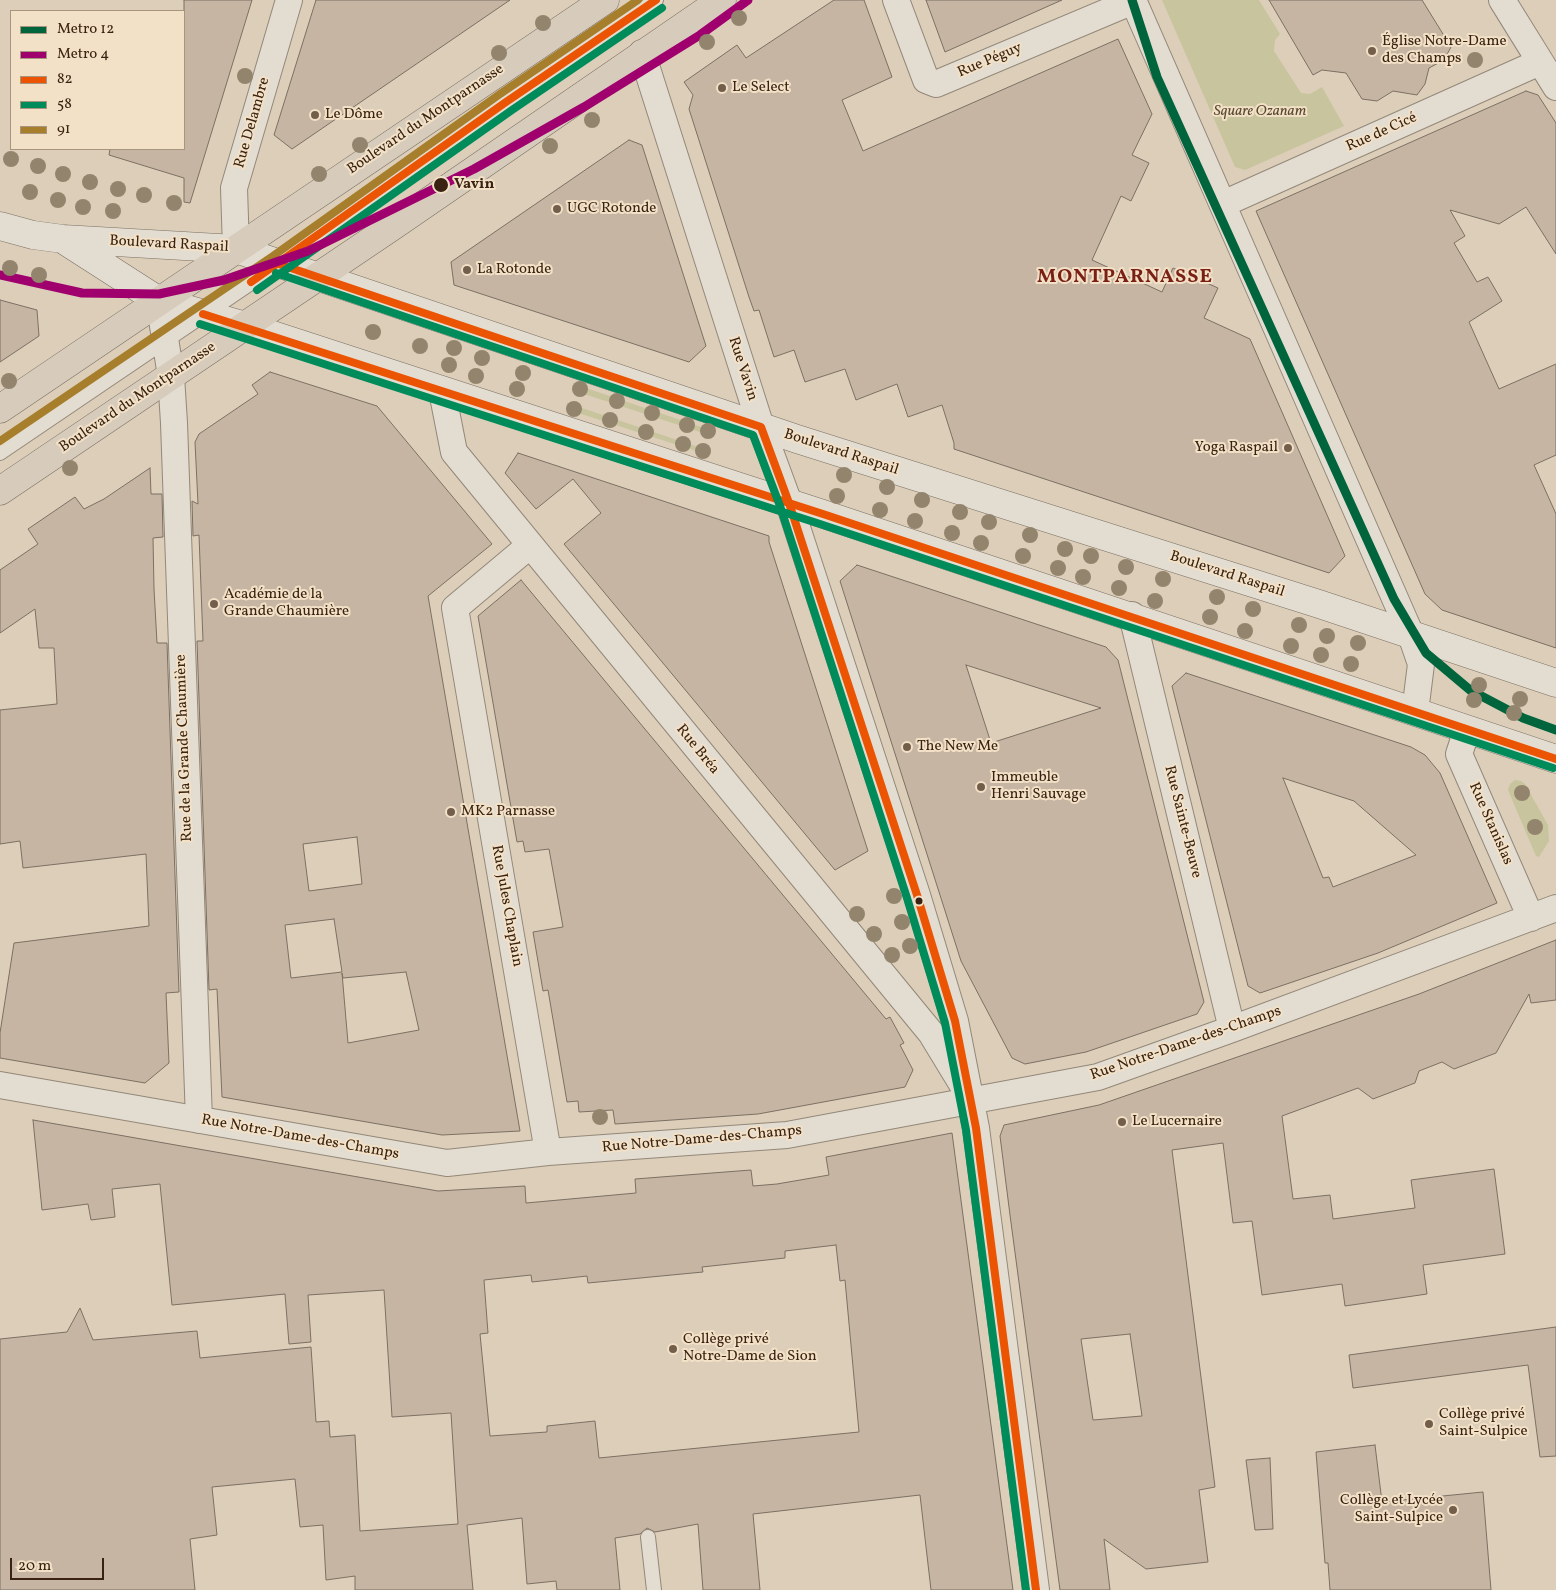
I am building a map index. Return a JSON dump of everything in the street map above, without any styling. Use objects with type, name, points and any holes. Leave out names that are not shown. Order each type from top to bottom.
[{"type":"main road","name":"Boulevard du Montparnasse","points":[[0,409],[605,0]]},
{"type":"main road","name":"Boulevard du Montparnasse","points":[[0,491],[319,276],[722,0]]},
{"type":"main road","name":"Boulevard Raspail","points":[[0,226],[33,235],[63,239],[236,248],[761,427],[1556,683]]},
{"type":"main road","name":"Boulevard Raspail","points":[[63,239],[158,301],[245,326],[1132,615],[1556,759]]},
{"type":"street","name":"Rue Delambre","points":[[236,248],[234,188],[289,0]]},
{"type":"street","name":"Rue Péguy","points":[[896,0],[926,80],[936,84],[1133,0]]},
{"type":"street","points":[[1133,0],[1411,635],[1421,664],[1415,712]]},
{"type":"street","points":[[1502,0],[1556,87]]},
{"type":"street","name":"Rue Vavin","points":[[642,53],[761,427],[789,503],[917,895],[955,1021],[972,1101],[1036,1590]]},
{"type":"street","name":"Rue de Cicé","points":[[1223,204],[1540,62]]},
{"type":"street","points":[[158,301],[171,376]]},
{"type":"street","name":"Rue de la Grande Chaumière","points":[[171,376],[199,1120]]},
{"type":"street","name":"Rue Bréa","points":[[442,391],[454,452],[931,1033],[972,1101]]},
{"type":"street","name":"Rue Jules Chaplain","points":[[530,546],[455,608],[548,1152]]},
{"type":"street","name":"Rue Sainte-Beuve","points":[[1132,615],[1232,1029]]},
{"type":"street","name":"Rue Stanislas","points":[[1467,730],[1459,754],[1531,918]]},
{"type":"street","name":"Rue Notre-Dame-des-Champs","points":[[0,1085],[447,1163],[548,1152],[787,1135],[1098,1076],[1232,1029],[1556,908]]},
{"type":"lane","name":"Boulevard du Montparnasse","points":[[0,453],[279,264],[506,102],[656,0]]},
{"type":"lane","points":[[648,1537],[654,1590]]},
{"type":"green space","name":"Square Ozanam","points":[[1162,0],[1259,0],[1280,34],[1275,40],[1274,51],[1301,93],[1310,94],[1322,87],[1344,126],[1245,170],[1235,167]]},
{"type":"green space","points":[[574,384],[704,428],[703,433],[572,390]]},
{"type":"green space","points":[[567,403],[698,447],[696,451],[566,409]]},
{"type":"green space","points":[[1515,780],[1525,784],[1548,825],[1549,841],[1539,857],[1536,856],[1508,790],[1510,784]]},
{"type":"building","points":[[184,0],[252,0],[190,203],[184,202],[184,178],[109,155],[110,150],[185,150]]},
{"type":"building","points":[[316,0],[510,0],[292,149],[274,135]]},
{"type":"building","points":[[834,0],[864,0],[892,77],[842,100],[863,151],[1118,39],[1152,114],[1132,155],[1149,163],[1131,201],[1121,196],[1092,260],[1162,292],[1173,268],[1218,288],[1204,318],[1250,339],[1345,556],[1329,573],[954,449],[954,443],[942,405],[908,417],[897,384],[856,400],[845,369],[805,382],[794,350],[774,357],[759,310],[754,311],[749,297],[689,109],[693,95],[684,82],[737,45],[746,58]]},
{"type":"building","points":[[926,0],[1062,0],[945,52]]},
{"type":"building","name":"Église Notre-Dame des Champs","points":[[1269,0],[1422,0],[1451,47],[1444,60],[1429,68],[1425,84],[1417,95],[1393,91],[1377,101],[1362,99],[1346,73],[1322,70],[1313,75]]},
{"type":"building","points":[[1526,91],[1538,95],[1556,123],[1556,254],[1526,207],[1499,224],[1450,210],[1465,236],[1454,243],[1477,282],[1488,277],[1502,301],[1469,322],[1499,389],[1556,364],[1556,455],[1534,465],[1556,514],[1556,648],[1442,610],[1425,594],[1256,211]]},
{"type":"building","points":[[629,140],[642,145],[706,346],[689,362],[454,285],[451,262]]},
{"type":"building","points":[[0,300],[37,310],[39,336],[0,362]]},
{"type":"building","points":[[270,372],[377,406],[492,544],[428,596],[520,1131],[442,1135],[222,1097],[217,989],[209,990],[197,641],[203,641],[199,535],[193,536],[192,501],[198,504],[195,442],[199,434],[258,394],[252,385]],"holes":[[[357,837],[362,884],[309,891],[303,844]],[[334,919],[342,972],[291,978],[285,925]],[[406,972],[419,1030],[348,1043],[342,973],[343,978]]]},
{"type":"building","points":[[518,453],[769,536],[769,542],[868,851],[835,870],[564,544],[601,513],[573,479],[536,509],[505,473]]},
{"type":"building","points":[[150,468],[151,494],[162,494],[163,537],[153,538],[154,589],[157,643],[167,643],[179,992],[166,993],[169,1063],[145,1083],[0,1058],[0,1033],[14,943],[149,926],[146,854],[23,868],[20,841],[0,844],[0,710],[57,704],[54,648],[39,648],[35,609],[0,633],[0,570],[38,544],[28,529],[75,497],[84,509],[104,499]]},
{"type":"building","points":[[857,565],[1106,647],[1118,660],[1204,1002],[1197,1014],[1086,1052],[1025,1064],[1012,1058],[961,961],[840,581]],"holes":[[[966,665],[1101,708],[991,743]]]},
{"type":"building","points":[[521,580],[886,1019],[890,1017],[904,1043],[900,1045],[913,1070],[905,1087],[758,1114],[615,1124],[613,1110],[579,1112],[578,1101],[567,1102],[548,990],[543,991],[533,932],[563,927],[549,849],[525,852],[523,841],[517,842],[478,616]]},
{"type":"building","points":[[1186,673],[1411,747],[1425,755],[1440,773],[1497,903],[1378,953],[1260,993],[1248,986],[1172,686]],"holes":[[[1283,778],[1354,801],[1416,855],[1333,887],[1329,877],[1323,878]]]},
{"type":"building","points":[[1556,940],[1556,1000],[1531,1003],[1529,994],[1496,1053],[1454,1069],[1442,1062],[1419,1071],[1415,1083],[1373,1099],[1358,1088],[1282,1116],[1293,1199],[1330,1195],[1333,1219],[1415,1208],[1411,1180],[1494,1169],[1505,1254],[1423,1265],[1427,1294],[1345,1306],[1342,1284],[1262,1295],[1252,1221],[1233,1223],[1223,1143],[1172,1150],[1215,1487],[1199,1490],[1208,1562],[1146,1569],[1104,1539],[1110,1590],[1060,1590],[1000,1136],[1004,1125],[1099,1105],[1419,994]],"holes":[[[1130,1334],[1142,1416],[1093,1420],[1081,1339]]]},
{"type":"building","points":[[33,1120],[438,1191],[525,1186],[526,1203],[636,1193],[635,1179],[751,1170],[753,1186],[777,1184],[829,1175],[826,1157],[952,1133],[1013,1590],[931,1590],[920,1495],[753,1514],[760,1590],[703,1590],[698,1524],[655,1532],[647,1528],[640,1534],[615,1538],[620,1590],[557,1590],[556,1581],[527,1584],[522,1518],[467,1525],[473,1590],[355,1590],[355,1576],[326,1580],[323,1525],[300,1527],[295,1479],[212,1487],[217,1535],[190,1539],[195,1590],[0,1590],[0,1339],[67,1332],[80,1308],[93,1340],[197,1331],[200,1358],[311,1347],[316,1422],[329,1421],[330,1437],[355,1435],[360,1531],[458,1524],[451,1413],[392,1417],[384,1290],[308,1295],[311,1342],[289,1344],[285,1294],[172,1305],[160,1184],[112,1189],[115,1217],[91,1220],[88,1204],[42,1210]],"holes":[[[836,1245],[840,1281],[845,1280],[859,1432],[599,1458],[595,1421],[547,1426],[547,1432],[490,1436],[480,1334],[488,1333],[484,1280],[531,1275],[532,1282],[587,1276],[588,1283],[703,1272],[702,1267],[785,1258],[785,1251]]]},
{"type":"building","points":[[1556,1327],[1556,1456],[1540,1457],[1528,1365],[1353,1388],[1349,1355]]},
{"type":"building","points":[[1375,1445],[1382,1502],[1483,1492],[1491,1590],[1330,1590],[1328,1563],[1325,1563],[1316,1452]]},
{"type":"building","points":[[1270,1458],[1273,1529],[1255,1530],[1246,1460]]},
{"type":"metro line","name":"4","points":[[0,275],[82,293],[159,294],[224,280],[308,251],[474,169],[584,107],[700,35],[748,0]]},
{"type":"metro line","name":"12","points":[[1132,0],[1157,77],[1394,599],[1426,653],[1470,690],[1523,718],[1556,730]]},
{"type":"transit line","name":"91","points":[[0,441],[273,256],[500,94],[638,0]]},
{"type":"transit line","name":"82","points":[[251,282],[506,102],[656,0]]},
{"type":"transit line","name":"58","points":[[257,290],[512,110],[662,8]]},
{"type":"transit line","name":"82","points":[[279,264],[761,427],[789,503],[917,895],[955,1021],[976,1128],[1036,1590]]},
{"type":"transit line","name":"58","points":[[276,273],[753,435],[780,506],[907,898],[945,1023],[966,1130],[1026,1590]]},
{"type":"transit line","name":"82","points":[[203,314],[823,514],[1556,759]]},
{"type":"transit line","name":"58","points":[[200,324],[820,524],[1553,768]]},
{"type":"place","name":"Église Notre-Dame des Champs","points":[[1372,51]]},
{"type":"place","name":"Le Select","points":[[722,88]]},
{"type":"place","name":"Le Dôme","points":[[315,115]]},
{"type":"place","name":"Vavin","points":[[441,185]]},
{"type":"place","name":"UGC Rotonde","points":[[557,209]]},
{"type":"place","name":"La Rotonde","points":[[467,270]]},
{"type":"place","name":"Yoga Raspail","points":[[1288,448]]},
{"type":"place","name":"Académie de la Grande Chaumière","points":[[214,604]]},
{"type":"place","name":"The New Me","points":[[907,747]]},
{"type":"place","name":"Immeuble Henri Sauvage","points":[[981,787]]},
{"type":"place","name":"MK2 Parnasse","points":[[451,812]]},
{"type":"place","name":"Le Lucernaire","points":[[1122,1122]]},
{"type":"place","name":"Collège privé Notre-Dame de Sion","points":[[673,1349]]},
{"type":"place","name":"Collège privé Saint-Sulpice","points":[[1429,1424]]},
{"type":"place","name":"Collège et Lycée Saint-Sulpice","points":[[1453,1510]]},
{"type":"district","name":"MONTPARNASSE","points":[[1125,278]]}]
